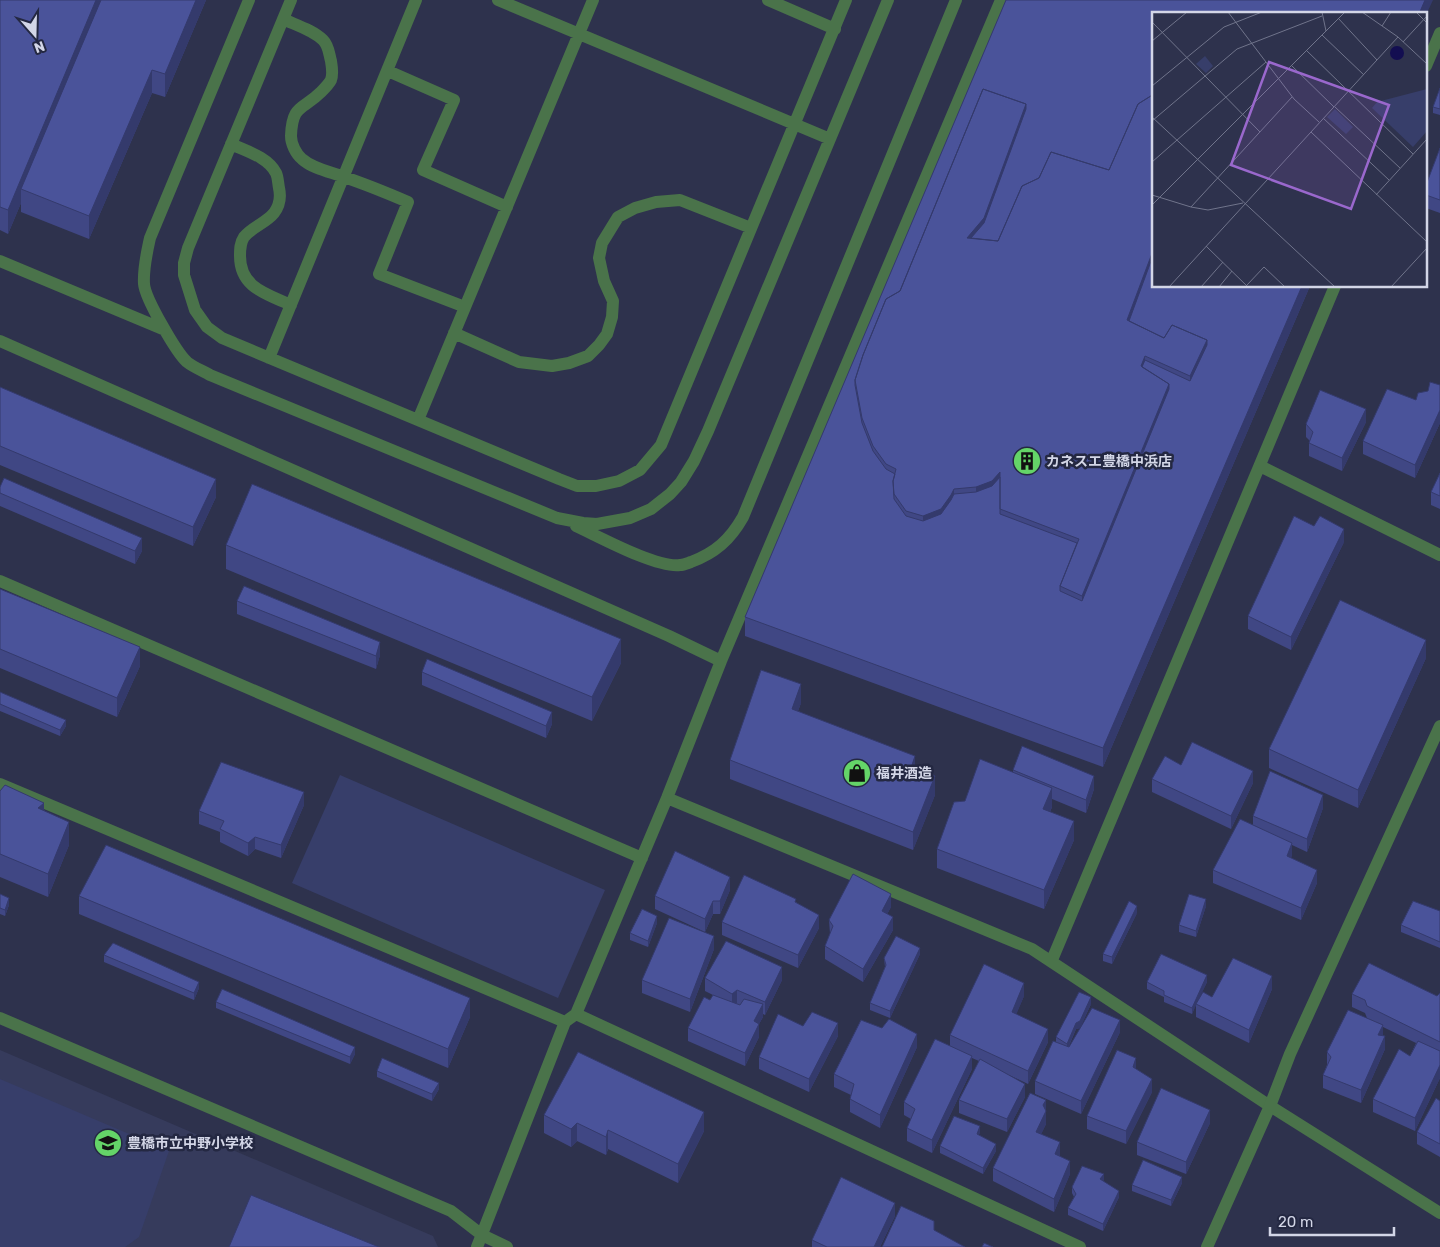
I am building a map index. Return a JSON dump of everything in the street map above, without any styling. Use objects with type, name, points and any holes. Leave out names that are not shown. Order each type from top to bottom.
[{"type":"street","points":[[249,0],[150,238],[145,262],[144,285],[157,317],[186,361],[210,375],[557,518],[648,559],[664,564],[681,566],[699,559],[718,548],[735,531],[743,518],[956,0]]},
{"type":"street","points":[[291,0],[188,248],[184,263],[184,275],[195,310],[207,327],[222,338],[577,486],[596,486],[619,481],[640,470],[661,446],[846,0]]},
{"type":"street","points":[[270,358],[416,0]]},
{"type":"street","points":[[498,0],[830,139]]},
{"type":"street","points":[[418,420],[593,0]]},
{"type":"street","points":[[768,0],[835,29]]},
{"type":"street","points":[[557,518],[597,524],[630,518],[650,508],[670,494],[681,482],[694,461],[708,431],[888,0]]},
{"type":"street","points":[[479,1241],[571,1018],[642,858],[721,661],[1001,0]]},
{"type":"street","points":[[283,20],[315,34],[324,41],[329,49],[332,68],[331,79],[325,88],[315,99],[304,104],[296,113],[292,123],[291,139],[295,150],[302,160],[313,166],[408,202],[379,274],[465,307]]},
{"type":"street","points":[[1428,61],[1440,33]]},
{"type":"street","points":[[388,71],[454,100],[424,170],[507,206]]},
{"type":"street","points":[[231,144],[263,159],[272,167],[277,174],[280,192],[280,205],[273,214],[244,238],[240,248],[240,265],[250,284],[262,292],[291,305]]},
{"type":"street","points":[[454,333],[519,362],[552,366],[588,356],[600,345],[607,334],[612,318],[613,301],[604,281],[599,258],[602,243],[618,217],[635,208],[656,202],[680,200],[751,228]]},
{"type":"street","points":[[0,261],[165,330]]},
{"type":"street","points":[[1052,960],[1334,288]]},
{"type":"street","points":[[0,342],[721,661]]},
{"type":"street","points":[[1260,466],[1440,555]]},
{"type":"street","points":[[0,581],[642,858]]},
{"type":"street","points":[[1207,1247],[1270,1106],[1290,1054],[1440,726]]},
{"type":"street","points":[[0,784],[571,1018],[1080,1247]]},
{"type":"street","points":[[667,798],[1032,948],[1270,1106],[1440,1213]]},
{"type":"street","points":[[0,1018],[451,1211],[479,1241],[507,1247]]},
{"type":"shaded area","points":[[340,775],[605,890],[558,998],[292,883]]},
{"type":"shaded area","name":"豊橋市立中野小学校","points":[[0,1050],[433,1236],[438,1247],[0,1247]]},
{"type":"shaded area","points":[[0,1079],[169,1151],[139,1237],[125,1247],[0,1247]]},
{"type":"building","points":[[0,0],[96,0],[8,210],[0,207]]},
{"type":"building","points":[[101,0],[196,0],[165,74],[152,70],[89,216],[21,189]]},
{"type":"building","points":[[1006,0],[1425,0],[1420,12],[1152,12],[1152,95],[1138,104],[1109,170],[1051,152],[1039,178],[1022,186],[998,241],[971,238],[984,223],[1026,109],[1026,104],[983,89],[900,291],[886,299],[863,355],[855,385],[862,423],[873,451],[886,469],[895,474],[893,481],[894,499],[906,516],[923,521],[941,514],[954,494],[976,492],[992,486],[1000,477],[1000,514],[1077,543],[1060,586],[1060,591],[1082,601],[1169,389],[1169,384],[1142,367],[1145,360],[1190,381],[1207,345],[1207,340],[1172,325],[1164,338],[1129,321],[1152,258],[1152,288],[1301,288],[1103,748],[745,617]]},
{"type":"building","points":[[1440,88],[1440,109],[1433,107]]},
{"type":"building","points":[[983,89],[1026,104],[984,218],[967,238],[998,241],[1022,186],[1039,178],[1051,152],[1109,170],[1138,104],[1152,95],[1152,253],[1127,320],[1164,338],[1172,325],[1207,340],[1190,376],[1145,356],[1141,366],[1169,384],[1082,596],[1060,586],[1079,539],[1000,509],[1000,472],[992,481],[976,487],[954,489],[941,509],[923,516],[906,511],[894,494],[893,481],[896,469],[886,464],[873,446],[862,418],[855,380],[886,299],[900,291]]},
{"type":"building","points":[[1440,148],[1440,200],[1428,196],[1428,180]]},
{"type":"building","points":[[1430,382],[1440,385],[1440,410],[1415,465],[1363,441],[1387,389],[1416,400],[1418,393],[1428,391]]},
{"type":"building","points":[[0,387],[216,479],[193,527],[0,446]]},
{"type":"building","points":[[1320,390],[1366,409],[1342,458],[1309,443],[1313,432],[1306,424]]},
{"type":"building","points":[[1440,473],[1440,496],[1431,492]]},
{"type":"building","points":[[4,478],[142,538],[135,551],[0,493],[0,487]]},
{"type":"building","points":[[252,484],[621,639],[592,697],[226,545]]},
{"type":"building","points":[[1294,516],[1314,526],[1320,516],[1344,529],[1291,637],[1248,616]]},
{"type":"building","points":[[244,586],[380,642],[376,656],[237,601]]},
{"type":"building","points":[[0,589],[140,647],[117,698],[0,649]]},
{"type":"building","points":[[1340,600],[1426,640],[1358,790],[1269,749]]},
{"type":"building","points":[[427,659],[552,712],[546,726],[422,672]]},
{"type":"building","points":[[761,670],[801,684],[792,709],[915,756],[912,765],[935,776],[913,832],[730,760]]},
{"type":"building","points":[[0,692],[66,720],[60,730],[0,704]]},
{"type":"building","points":[[1192,742],[1253,771],[1231,816],[1152,779],[1165,756],[1181,765]]},
{"type":"building","points":[[1022,746],[1094,776],[1086,800],[1013,770]]},
{"type":"building","points":[[980,759],[1052,788],[1043,809],[1074,821],[1044,890],[937,849],[954,802],[965,801]]},
{"type":"building","points":[[221,762],[304,792],[281,845],[255,837],[248,843],[220,829],[224,821],[199,811]]},
{"type":"building","points":[[1270,771],[1323,795],[1307,839],[1253,816]]},
{"type":"building","points":[[5,785],[44,803],[38,808],[69,822],[48,874],[0,854],[0,791]]},
{"type":"building","points":[[1240,819],[1292,843],[1287,856],[1317,870],[1301,908],[1213,870]]},
{"type":"building","points":[[106,845],[470,998],[448,1049],[79,896]]},
{"type":"building","points":[[675,851],[730,877],[720,901],[713,901],[705,919],[655,896]]},
{"type":"building","points":[[853,874],[891,894],[882,911],[893,917],[863,969],[825,946],[833,926],[829,920]]},
{"type":"building","points":[[744,875],[796,899],[795,902],[819,915],[798,955],[722,922]]},
{"type":"building","points":[[0,894],[9,898],[5,910],[0,908]]},
{"type":"building","points":[[1189,894],[1206,899],[1196,931],[1179,925]]},
{"type":"building","points":[[1129,901],[1137,906],[1112,957],[1103,954]]},
{"type":"building","points":[[1413,901],[1440,911],[1440,942],[1401,925]]},
{"type":"building","points":[[642,909],[657,916],[648,941],[630,933]]},
{"type":"building","points":[[669,918],[714,936],[690,999],[642,980]]},
{"type":"building","points":[[896,936],[920,948],[890,1011],[870,1003],[886,965],[884,958]]},
{"type":"building","points":[[726,941],[782,967],[765,1002],[737,990],[732,994],[705,978]]},
{"type":"building","points":[[113,943],[199,982],[194,993],[104,955]]},
{"type":"building","points":[[1161,954],[1207,975],[1192,1008],[1164,995],[1164,991],[1147,982]]},
{"type":"building","points":[[1233,958],[1272,976],[1249,1030],[1196,1004],[1203,992],[1212,997]]},
{"type":"building","points":[[1369,963],[1437,996],[1440,993],[1440,1042],[1367,1006],[1365,1000],[1352,994]]},
{"type":"building","points":[[984,964],[1024,983],[1012,1012],[1048,1029],[1028,1071],[950,1035]]},
{"type":"building","points":[[222,989],[355,1047],[350,1057],[216,1002]]},
{"type":"building","points":[[1079,992],[1091,997],[1080,1021],[1076,1023],[1067,1044],[1056,1037]]},
{"type":"building","points":[[713,995],[740,1005],[744,999],[763,1004],[754,1021],[759,1024],[745,1053],[688,1028],[704,997],[710,1000]]},
{"type":"building","points":[[1092,1008],[1120,1020],[1081,1101],[1035,1081],[1053,1041],[1069,1047]]},
{"type":"building","points":[[1348,1010],[1383,1025],[1378,1035],[1385,1036],[1361,1090],[1323,1075],[1331,1057],[1327,1052]]},
{"type":"building","points":[[812,1012],[838,1023],[809,1079],[759,1057],[778,1014],[803,1026]]},
{"type":"building","points":[[889,1019],[917,1034],[880,1115],[850,1099],[854,1084],[834,1074],[861,1020],[882,1028]]},
{"type":"building","points":[[935,1039],[972,1056],[932,1140],[907,1128],[915,1109],[904,1102]]},
{"type":"building","points":[[1418,1041],[1440,1051],[1440,1065],[1415,1118],[1373,1099],[1399,1049],[1410,1056]]},
{"type":"building","points":[[1117,1050],[1136,1058],[1133,1067],[1152,1079],[1126,1131],[1087,1116]]},
{"type":"building","points":[[578,1052],[704,1112],[678,1164],[608,1130],[606,1137],[577,1123],[571,1129],[544,1115]]},
{"type":"building","points":[[382,1058],[439,1083],[432,1094],[377,1071]]},
{"type":"building","points":[[980,1059],[1025,1084],[1007,1119],[959,1100]]},
{"type":"building","points":[[1161,1088],[1210,1110],[1186,1162],[1137,1142]]},
{"type":"building","points":[[1030,1093],[1046,1100],[1043,1105],[1046,1111],[1036,1132],[1060,1142],[1055,1154],[1070,1161],[1054,1199],[993,1168]]},
{"type":"building","points":[[1436,1098],[1440,1101],[1440,1144],[1417,1132]]},
{"type":"building","points":[[954,1116],[980,1126],[977,1134],[996,1144],[983,1168],[940,1146]]},
{"type":"building","points":[[1143,1160],[1182,1177],[1171,1200],[1132,1185]]},
{"type":"building","points":[[1082,1166],[1104,1174],[1100,1179],[1119,1191],[1103,1224],[1068,1208],[1076,1194],[1072,1187]]},
{"type":"building","points":[[841,1177],[895,1203],[874,1247],[827,1247],[812,1240]]},
{"type":"building","points":[[251,1195],[379,1247],[229,1247]]},
{"type":"building","points":[[901,1206],[934,1221],[934,1230],[965,1247],[882,1247]]},
{"type":"building","points":[[984,1243],[993,1247],[982,1247]]},
{"type":"place","name":"カネスエ豊橋中浜店","points":[[1027,461]]},
{"type":"place","name":"福井酒造","points":[[857,773]]},
{"type":"place","name":"豊橋市立中野小学校","points":[[108,1143]]}]
